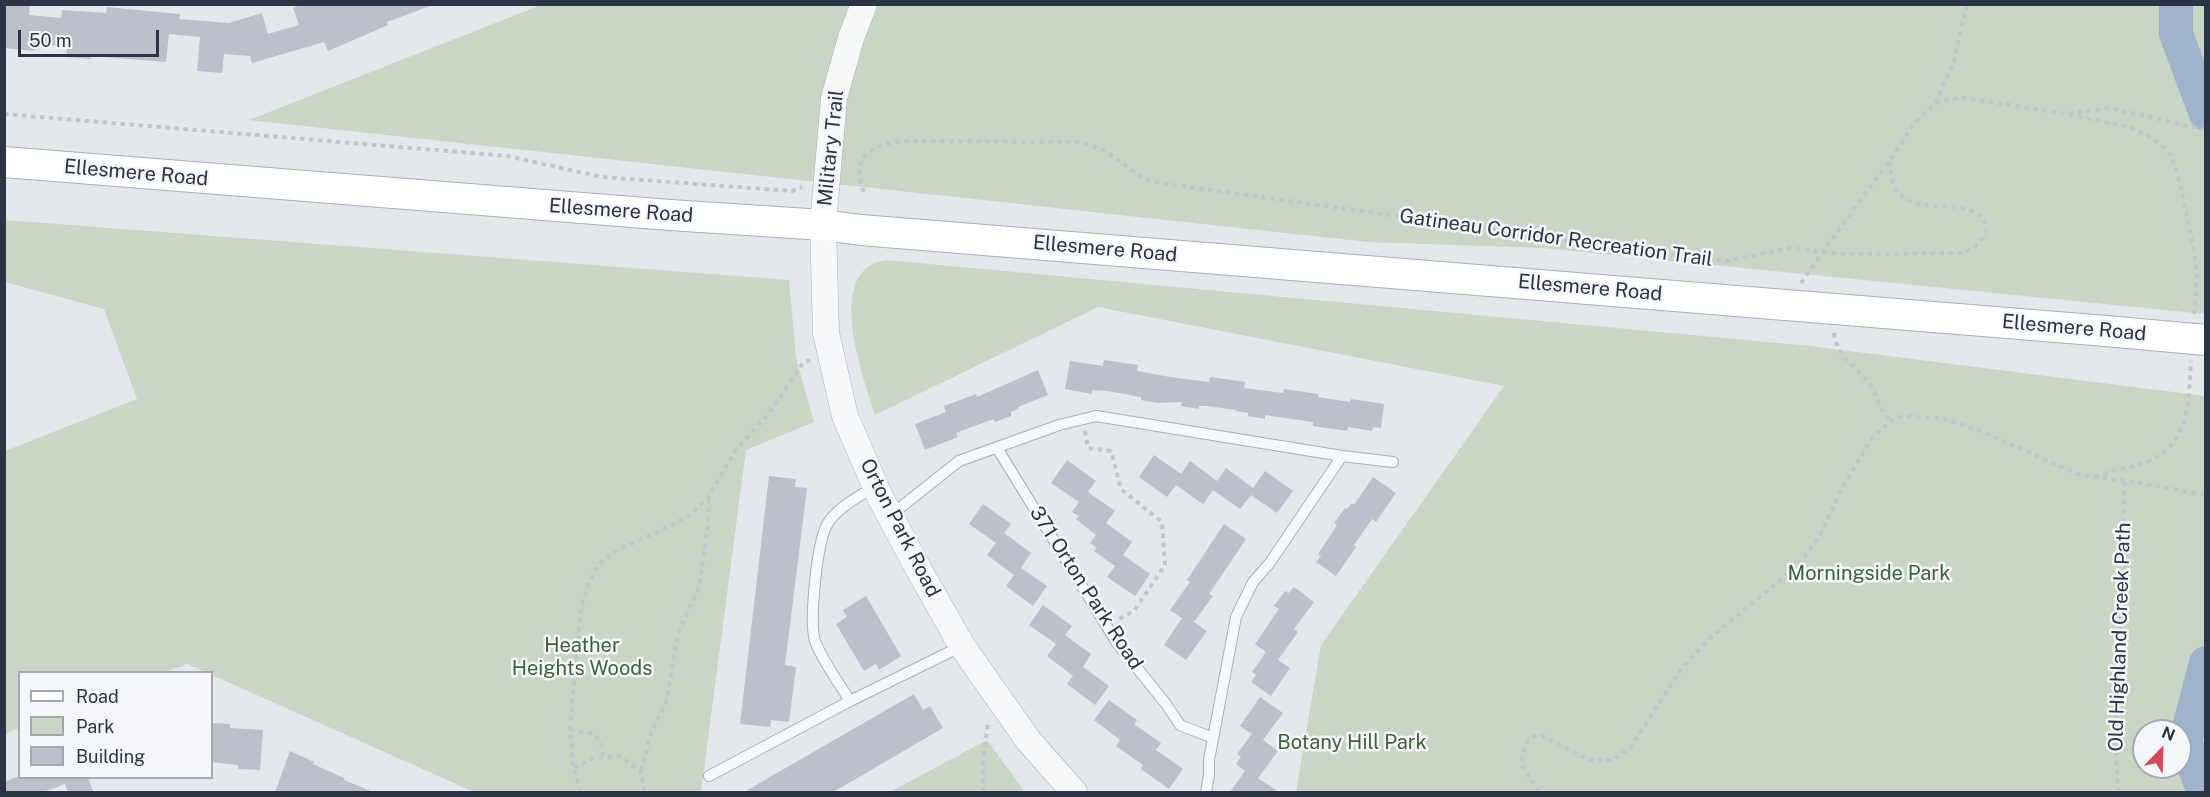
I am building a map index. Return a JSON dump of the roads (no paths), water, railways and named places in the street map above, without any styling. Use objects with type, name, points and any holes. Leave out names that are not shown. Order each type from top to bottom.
[{"type":"main road","name":"Ellesmere Road","points":[[4,162],[823,225],[861,230],[1833,307],[2197,339]]},
{"type":"street","name":"Military Trail","points":[[823,225],[834,98],[851,38],[864,4]]},
{"type":"street","name":"Orton Park Road","points":[[823,225],[826,333],[845,416],[875,486],[962,646],[1028,740],[1074,792]]},
{"type":"lane","points":[[891,515],[959,461],[1059,425],[1096,416],[1342,456],[1394,462]]},
{"type":"lane","name":"371 Orton Park Road","points":[[997,448],[1117,643],[1180,725],[1213,738]]},
{"type":"lane","points":[[1206,792],[1213,738],[1236,617],[1253,582],[1269,564],[1342,456]]},
{"type":"lane","points":[[850,701],[816,644],[812,630],[812,613],[822,538],[828,524],[840,510],[875,486]]},
{"type":"lane","points":[[709,776],[850,701],[962,646]]},
{"type":"waterway","points":[[2176,4],[2176,34],[2206,114]]},
{"type":"waterway","points":[[2204,792],[2185,742],[2206,663]]},
{"type":"park label","name":"Morningside Park","points":[[1869,574]]},
{"type":"park label","name":"Heather Heights Woods","points":[[582,658]]},
{"type":"park label","name":"Botany Hill Park","points":[[1352,743]]}]
